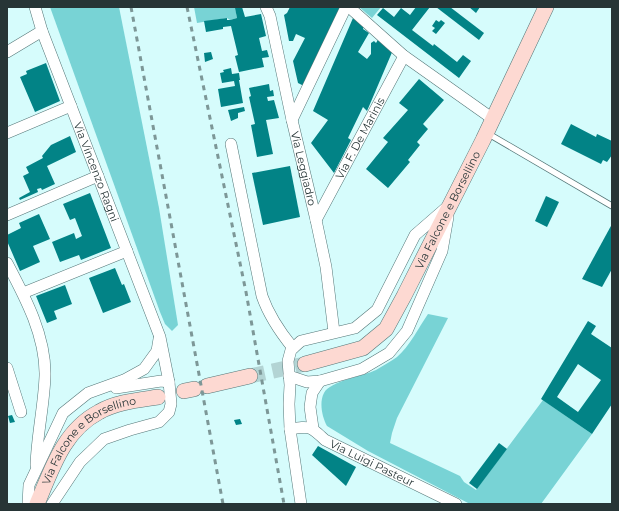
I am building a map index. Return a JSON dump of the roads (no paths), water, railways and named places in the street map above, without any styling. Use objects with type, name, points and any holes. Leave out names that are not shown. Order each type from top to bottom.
[{"type":"main road","name":"Via Falcone e Borsellino","points":[[305,364],[363,348],[386,329],[493,119],[546,7]]},
{"type":"main road","points":[[195,388],[250,376]]},
{"type":"main road","name":"Via Falcone e Borsellino","points":[[37,504],[57,456],[71,434],[81,424],[99,411],[119,404],[158,397]]},
{"type":"street","name":"Via Vincenzo Ragni","points":[[35,7],[42,31],[160,337],[169,382],[171,404],[169,412],[159,422],[104,439],[80,462],[52,504]]},
{"type":"street","name":"Via Leggiadro","points":[[266,7],[270,16],[326,267],[334,332]]},
{"type":"street","points":[[292,120],[348,7],[404,56],[493,119]]},
{"type":"street","points":[[7,52],[42,31]]},
{"type":"street","name":"Via F. De Marinis","points":[[316,220],[404,56]]},
{"type":"street","points":[[7,133],[71,106]]},
{"type":"street","points":[[231,144],[262,296],[267,310],[278,329],[293,348]]},
{"type":"street","points":[[7,215],[98,176]]},
{"type":"street","points":[[301,504],[290,429],[288,361],[291,350],[301,340],[355,328],[377,310],[415,235],[450,205]]},
{"type":"street","points":[[289,376],[307,382],[320,380],[362,370],[390,353],[408,331],[442,250],[450,205]]},
{"type":"street","points":[[23,293],[127,251]]},
{"type":"street","points":[[7,263],[23,293],[35,321],[45,375],[37,444],[36,469]]},
{"type":"street","points":[[28,504],[29,485],[63,413],[88,393],[124,380],[144,369],[157,351],[160,337]]},
{"type":"street","points":[[7,368],[21,412]]},
{"type":"street","points":[[290,429],[303,427],[313,428],[310,407],[312,393],[320,380]]},
{"type":"street","points":[[88,393],[140,383],[161,381],[169,382]]},
{"type":"street","name":"Via Luigi Pasteur","points":[[313,428],[326,440],[456,504]]},
{"type":"lane","points":[[486,133],[612,206]]},
{"type":"tunnel","points":[[250,376],[305,364]]},
{"type":"railway","points":[[131,7],[223,504]]},
{"type":"railway","points":[[187,7],[246,292],[284,504]]}]
